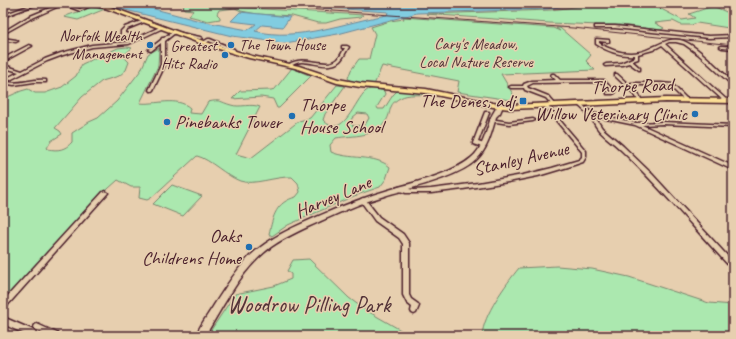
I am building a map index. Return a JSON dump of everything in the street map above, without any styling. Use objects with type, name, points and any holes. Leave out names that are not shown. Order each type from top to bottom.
[{"type":"main road","name":"Thorpe Road","points":[[81,3],[109,8],[204,43],[234,52],[290,65],[348,84],[416,90],[496,104],[531,106],[640,101],[730,101]]},
{"type":"street","points":[[3,16],[39,3]]},
{"type":"street","points":[[3,33],[29,18],[65,3]]},
{"type":"street","points":[[71,7],[79,10],[91,5]]},
{"type":"street","points":[[123,34],[123,31],[126,28],[145,20]]},
{"type":"street","points":[[596,26],[709,37],[733,36]]},
{"type":"street","points":[[3,82],[46,60],[75,50],[92,46],[128,43],[161,28]]},
{"type":"street","points":[[150,50],[163,39],[174,33]]},
{"type":"street","points":[[3,39],[16,41]]},
{"type":"street","points":[[151,90],[163,65],[163,39]]},
{"type":"street","points":[[608,41],[595,39],[596,44],[608,51],[637,55]]},
{"type":"street","points":[[606,65],[622,64],[637,58],[637,55],[662,43],[670,41],[685,43],[733,84]]},
{"type":"street","points":[[290,65],[297,61],[329,64],[335,63],[339,61],[345,47],[350,43]]},
{"type":"street","points":[[662,43],[730,101]]},
{"type":"street","points":[[649,45],[656,46]]},
{"type":"street","points":[[21,72],[6,67],[3,63],[8,57],[30,46]]},
{"type":"street","points":[[725,47],[733,48]]},
{"type":"street","points":[[629,61],[639,69]]},
{"type":"street","points":[[553,75],[558,81]]},
{"type":"street","points":[[616,75],[636,94],[640,101]]},
{"type":"street","points":[[525,87],[527,83],[602,79],[610,93],[618,92]]},
{"type":"street","points":[[3,82],[17,85],[33,80],[45,81]]},
{"type":"street","points":[[544,82],[548,85]]},
{"type":"street","points":[[634,86],[632,84],[666,82],[675,88],[687,101]]},
{"type":"street","points":[[511,87],[525,87],[533,92],[547,96],[554,105]]},
{"type":"street","points":[[547,96],[552,94]]},
{"type":"street","name":"Harvey Lane","points":[[200,336],[236,280],[253,258],[262,250],[289,233],[363,200],[399,189],[466,164],[477,156],[493,118],[497,113],[496,104]]},
{"type":"street","points":[[579,104],[587,112],[594,115],[636,124],[733,168]]},
{"type":"street","name":"Stanley Avenue","points":[[399,189],[412,191],[436,190],[520,178],[581,161],[584,157],[584,152],[546,106]]},
{"type":"street","points":[[482,145],[475,143],[485,115]]},
{"type":"street","points":[[594,115],[594,120],[599,126],[626,152],[733,266]]},
{"type":"street","points":[[493,118],[509,123],[532,120]]},
{"type":"street","points":[[636,124],[664,123],[733,126]]},
{"type":"street","points":[[412,184],[422,190]]},
{"type":"street","points":[[3,306],[105,194]]},
{"type":"street","points":[[363,200],[377,219],[401,236],[406,243],[406,295],[409,301],[416,306]]},
{"type":"street","points":[[3,320],[37,336]]},
{"type":"street","points":[[37,327],[54,336]]},
{"type":"green space","points":[[183,3],[202,3],[231,7],[363,15],[361,17],[318,23],[292,16],[257,14],[241,11],[235,8],[219,10],[217,14],[220,19],[208,21],[189,16],[193,10],[184,9]]},
{"type":"green space","points":[[588,3],[650,3],[682,20],[695,18],[689,14],[713,6],[733,15],[733,25],[729,25],[729,28],[697,23],[691,25],[681,25],[673,21],[655,23],[664,28],[661,30],[620,25],[549,23],[426,14],[551,10],[582,6]]},
{"type":"green space","points":[[92,6],[105,9],[78,20],[64,17],[85,10]]},
{"type":"green space","name":"Cary's Meadow, Local Nature Reserve","points":[[403,17],[553,28],[560,31],[556,28],[560,28],[591,55],[586,61],[595,70],[501,74],[517,101],[457,92],[459,81],[382,66],[374,85],[351,82],[348,78],[351,70],[359,59],[369,59],[375,34],[371,27],[390,21],[404,19]]},
{"type":"green space","points":[[118,48],[132,48],[125,54],[125,58],[129,62],[126,70],[119,76],[102,81],[82,97],[55,128],[62,134],[51,141],[47,148],[48,149],[55,150],[67,147],[72,142],[72,133],[98,118],[117,101],[141,70],[148,54],[159,48],[158,66],[140,103],[179,102],[190,108],[189,113],[201,114],[208,102],[212,101],[220,101],[234,106],[253,105],[260,107],[236,154],[251,158],[299,121],[310,118],[337,85],[345,86],[325,114],[323,120],[330,125],[337,126],[348,117],[362,95],[370,89],[384,91],[385,94],[377,107],[378,109],[384,109],[398,90],[427,94],[400,98],[391,106],[386,121],[376,130],[363,135],[336,138],[330,145],[331,152],[346,156],[377,160],[390,167],[386,179],[380,187],[354,196],[288,225],[272,236],[269,234],[276,211],[284,202],[296,197],[300,192],[298,183],[292,177],[258,182],[240,181],[207,160],[197,156],[147,200],[139,198],[140,187],[131,187],[118,180],[99,197],[3,302],[3,99],[28,89],[35,93],[45,93],[62,87],[76,76],[82,64]],"holes":[[[358,113],[367,114],[369,118],[365,125],[353,126],[351,123],[352,118]]]},
{"type":"green space","points":[[292,68],[311,76],[279,108],[277,108],[273,99],[261,97],[232,99],[240,91],[275,89]]},
{"type":"green space","points":[[172,185],[202,196],[183,216],[153,204]]},
{"type":"green space","name":"Woodrow Pilling Park","points":[[309,259],[349,298],[364,309],[411,336],[207,336],[235,294],[274,286],[291,279],[291,274],[287,271],[293,260]]},
{"type":"green space","points":[[557,266],[592,269],[629,277],[709,303],[733,305],[733,336],[482,336],[486,319],[491,309],[519,268]]},
{"type":"water","points":[[97,3],[132,3],[200,21],[248,30],[256,24],[231,21],[240,12],[290,17],[283,27],[262,25],[255,31],[271,34],[288,34],[321,30],[387,15],[388,12],[257,3],[349,3],[442,6],[511,3],[583,3],[547,9],[417,13],[338,34],[285,43],[232,36]]},
{"type":"railway","points":[[221,3],[573,28],[733,45]]},
{"type":"place","name":"Norfolk Wealth Management","points":[[150,45]]},
{"type":"place","name":"The Town House","points":[[231,45]]},
{"type":"place","name":"Greatest Hits Radio","points":[[225,55]]},
{"type":"place","name":"The Denes, adj","points":[[523,101]]},
{"type":"place","name":"Willow Veterinary Clinic","points":[[695,114]]},
{"type":"place","name":"Thorpe House School","points":[[292,116]]},
{"type":"place","name":"Pinebanks Tower","points":[[167,122]]},
{"type":"place","name":"Oaks Childrens Home","points":[[249,247]]}]
